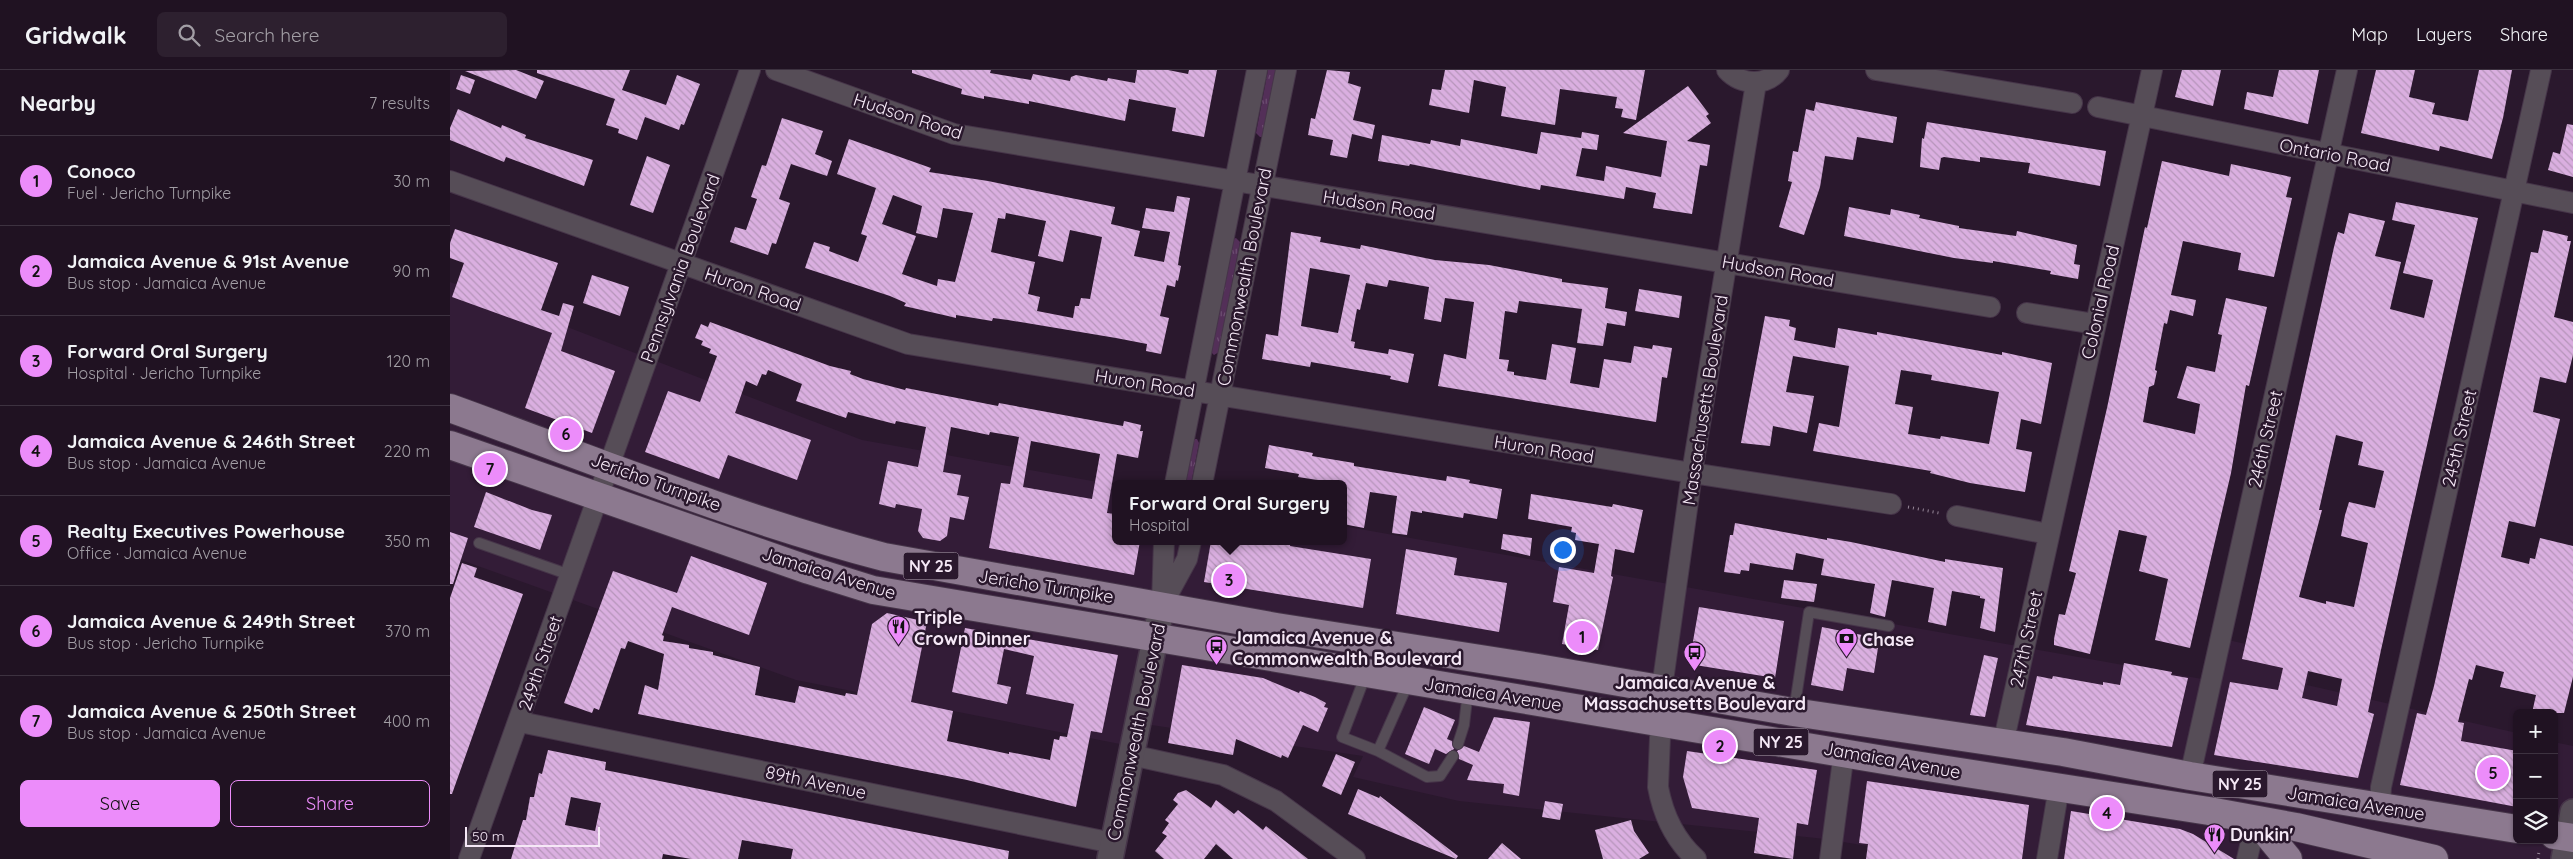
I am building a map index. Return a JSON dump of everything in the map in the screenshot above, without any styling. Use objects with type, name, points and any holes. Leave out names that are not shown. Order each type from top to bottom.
[{"type":"main road","name":"Jericho Turnpike","points":[[450,408],[826,541],[884,557],[1162,605],[1276,627],[1662,688]]},
{"type":"main road","name":"Jamaica Avenue","points":[[450,445],[809,570],[873,590],[1660,722],[2183,807],[2256,820],[2384,854],[2434,859]]},
{"type":"main road","name":"Jamaica Avenue","points":[[1662,688],[1794,712],[2063,752],[2190,776],[2513,827]]},
{"type":"main road","points":[[1902,762],[1915,756],[1925,755],[1975,761],[1985,760],[1993,757],[2003,744]]},
{"type":"main road","name":"246th Street","points":[[2183,807],[2190,776]]},
{"type":"main road","points":[[2256,820],[2272,802],[2291,792]]},
{"type":"main road","points":[[2380,806],[2384,854]]},
{"type":"main road","name":"NY 25","points":[[2256,820],[2288,859]]},
{"type":"street","name":"Pennsylvania Boulevard","points":[[608,465],[750,70]]},
{"type":"street","name":"Hudson Road","points":[[776,70],[954,134],[1990,307]]},
{"type":"street","name":"Commonwealth Boulevard","points":[[1176,480],[1257,70]]},
{"type":"street","name":"Commonwealth Boulevard","points":[[1203,480],[1286,70]]},
{"type":"street","points":[[1727,70],[1736,78],[1756,83],[1766,80],[1779,70]]},
{"type":"street","points":[[1876,70],[2072,103]]},
{"type":"street","name":"Colonial Road","points":[[2048,534],[2152,70]]},
{"type":"street","name":"246th Street","points":[[2190,776],[2347,70]]},
{"type":"street","name":"245th Street","points":[[2380,806],[2381,787],[2541,70]]},
{"type":"street","name":"Massachusetts Boulevard","points":[[1696,859],[1678,840],[1661,800],[1658,787],[1662,688],[1692,474],[1756,83]]},
{"type":"street","name":"Ontario Road","points":[[2098,107],[2573,203]]},
{"type":"street","name":"Huron Road","points":[[450,181],[908,344],[1692,474],[1891,504]]},
{"type":"street","points":[[2027,313],[2095,324]]},
{"type":"street","name":"249th Street","points":[[469,859],[520,722],[608,465]]},
{"type":"street","points":[[1957,516],[2048,534]]},
{"type":"street","name":"247th Street","points":[[2003,744],[2048,534]]},
{"type":"street","name":"Commonwealth Boulevard","points":[[1111,851],[1162,605],[1164,545]]},
{"type":"street","name":"Commonwealth Boulevard","points":[[1162,605],[1187,559],[1190,545]]},
{"type":"street","name":"89th Avenue","points":[[520,722],[1111,851]]},
{"type":"street","points":[[1830,859],[1844,752]]},
{"type":"street","points":[[1131,755],[1223,775],[1276,801],[1355,859]]},
{"type":"street","points":[[2047,859],[2059,787]]},
{"type":"street","points":[[2247,859],[2256,820]]},
{"type":"lane","points":[[479,543],[570,575]]},
{"type":"lane","points":[[1794,712],[1809,612],[1889,626]]},
{"type":"lane","points":[[1367,673],[1342,738],[1378,751],[1427,777],[1440,776],[1453,756]]},
{"type":"lane","points":[[1378,751],[1409,680]]},
{"type":"lane","points":[[1458,744],[1464,725],[1468,690]]},
{"type":"path","points":[[1891,504],[1957,516]]},
{"type":"path","points":[[2538,859],[2562,839]]},
{"type":"shaded area","points":[[450,282],[862,440],[1112,484],[1112,545],[1347,545],[1347,527],[2219,682],[2228,640],[2312,659],[2307,685],[2513,732],[2513,844],[2558,844],[2558,743],[2573,746],[2573,827],[2565,859],[2287,859],[2268,856],[2269,859],[1947,859],[1825,839],[1459,801],[1353,777],[1363,756],[1124,721],[1120,744],[796,680],[450,556]]},
{"type":"green space","points":[[1268,70],[1277,70],[1262,137],[1260,137],[1256,133]]},
{"type":"green space","points":[[1236,238],[1240,242],[1219,352],[1214,355],[1211,352],[1233,239]]},
{"type":"green space","points":[[1193,439],[1197,439],[1199,443],[1192,480],[1184,480]]},
{"type":"building","points":[[516,70],[544,81],[536,99],[465,71]]},
{"type":"building","points":[[537,70],[630,70],[622,90],[666,105],[677,75],[700,84],[684,125],[681,124],[679,130],[645,117],[637,140],[618,133],[619,129],[606,125],[615,99],[537,73]]},
{"type":"building","points":[[912,70],[991,70],[990,73],[1031,80],[1033,74],[1070,81],[1071,77],[1076,75],[1107,81],[1108,78],[1135,83],[1137,70],[1168,70],[1188,74],[1189,70],[1217,70],[1204,137],[1172,131],[1176,108],[1129,99],[1125,121],[1029,101],[1029,104],[984,96],[984,99],[961,94],[962,89],[912,73]]},
{"type":"building","points":[[1327,70],[1350,72],[1348,83],[1361,87],[1353,120],[1375,125],[1372,139],[1352,134],[1347,158],[1330,155],[1333,140],[1308,135],[1311,118],[1315,119]]},
{"type":"building","points":[[1445,70],[1645,70],[1636,120],[1621,117],[1623,109],[1615,108],[1617,97],[1560,89],[1555,125],[1501,116],[1506,87],[1474,80],[1469,113],[1429,105],[1432,89],[1441,90]]},
{"type":"building","points":[[2182,70],[2221,70],[2213,106],[2175,97]]},
{"type":"building","points":[[2279,70],[2319,70],[2308,124],[2244,109],[2247,92],[2273,97]]},
{"type":"building","points":[[2376,70],[2415,70],[2409,97],[2435,103],[2432,114],[2468,121],[2479,70],[2512,70],[2503,118],[2492,159],[2440,146],[2439,151],[2361,133]]},
{"type":"building","points":[[461,75],[475,80],[470,94],[456,89]]},
{"type":"building","points":[[1688,86],[1709,114],[1706,116],[1711,123],[1687,141],[1710,145],[1707,166],[1700,165],[1692,214],[1653,208],[1656,193],[1626,187],[1624,199],[1541,185],[1540,190],[1410,164],[1409,166],[1378,161],[1382,135],[1430,144],[1431,140],[1460,146],[1461,139],[1537,154],[1541,132],[1581,138],[1582,132],[1599,135],[1597,150],[1582,148],[1576,176],[1604,181],[1606,166],[1661,177],[1667,141],[1623,133]]},
{"type":"building","points":[[1816,102],[1897,117],[1893,143],[1857,137],[1853,160],[1825,156],[1820,187],[1804,235],[1779,227],[1792,182],[1788,181],[1793,151],[1798,152],[1806,109],[1814,111]]},
{"type":"building","points":[[458,109],[501,128],[502,125],[526,135],[525,138],[593,160],[584,186],[506,157],[504,162],[450,140],[450,128]]},
{"type":"building","points":[[782,118],[823,131],[815,154],[832,161],[827,176],[791,164],[779,199],[790,203],[776,244],[772,243],[768,255],[730,242],[735,227],[746,230],[757,199],[751,197],[762,165],[766,166]]},
{"type":"building","points":[[1927,122],[2106,151],[2100,186],[2028,173],[2030,163],[1980,157],[1980,162],[1944,157],[1941,158],[1939,170],[1920,167],[1922,138],[1924,139]]},
{"type":"building","points":[[2567,124],[2573,125],[2573,177],[2548,170],[2553,152],[2560,154]]},
{"type":"building","points":[[849,139],[931,168],[929,172],[988,181],[1115,207],[1111,224],[1140,231],[1134,256],[1164,262],[1170,232],[1142,228],[1146,208],[1174,212],[1177,196],[1190,198],[1179,258],[1178,265],[1181,266],[1178,281],[1176,280],[1175,287],[1167,285],[1160,316],[1169,318],[1161,354],[1146,351],[1147,344],[1116,338],[993,318],[992,321],[956,315],[956,318],[904,306],[906,303],[890,296],[805,268],[814,242],[830,247],[829,251],[858,262],[867,236],[861,234],[876,188],[837,174]],"holes":[[[893,195],[922,206],[916,233],[937,238],[943,208],[973,213],[955,282],[938,279],[937,286],[902,274],[916,236],[882,224]],[[1006,213],[1046,221],[1038,256],[1063,262],[1070,230],[1102,237],[1090,299],[1081,298],[1079,306],[1075,306],[1073,318],[1037,311],[1040,297],[1028,294],[1035,262],[991,252],[998,218],[1005,219]]]},
{"type":"building","points":[[647,156],[670,165],[653,213],[630,205]]},
{"type":"building","points":[[2162,161],[2229,176],[2231,164],[2291,177],[2286,197],[2292,198],[2274,277],[2238,270],[2241,253],[2183,241],[2171,295],[2196,300],[2193,316],[2170,310],[2167,324],[2164,323],[2154,385],[2149,387],[2143,422],[2195,434],[2200,404],[2177,398],[2187,366],[2215,372],[2222,335],[2218,334],[2226,298],[2267,307],[2249,386],[2246,385],[2231,473],[2190,648],[2155,640],[2168,579],[2139,571],[2147,536],[2119,530],[2090,654],[2054,645],[2054,639],[2059,614],[2065,615],[2076,573],[2069,571],[2107,408],[2145,227],[2147,228]]},
{"type":"building","points":[[2396,202],[2478,218],[2381,650],[2368,712],[2374,714],[2358,778],[2214,755],[2230,682],[2278,690],[2283,668],[2242,659],[2334,247],[2338,232],[2344,234],[2349,213],[2385,221],[2375,256],[2401,262],[2390,309],[2424,318],[2433,280],[2403,273],[2415,225],[2392,220]],"holes":[[[2336,435],[2363,442],[2358,465],[2384,471],[2375,508],[2349,502],[2345,515],[2341,536],[2368,543],[2354,607],[2326,601],[2326,604],[2299,597],[2322,510],[2319,510]],[[2308,671],[2342,679],[2337,706],[2302,698]]]},
{"type":"building","points":[[1849,207],[1890,215],[1891,209],[1920,215],[1919,218],[1959,226],[1959,228],[2016,236],[2017,231],[2077,245],[2074,264],[2080,265],[2078,279],[2050,274],[2051,271],[1993,261],[1993,263],[1954,258],[1844,236]]},
{"type":"building","points":[[455,229],[558,263],[541,310],[559,316],[563,303],[574,306],[561,351],[615,371],[592,433],[525,408],[552,333],[452,297],[464,263],[450,258],[450,243]]},
{"type":"building","points":[[2543,230],[2568,236],[2567,241],[2571,241],[2554,317],[2573,322],[2573,355],[2566,383],[2540,377],[2533,412],[2560,419],[2535,527],[2509,521],[2501,557],[2529,564],[2530,558],[2535,559],[2540,538],[2573,546],[2573,677],[2564,713],[2558,713],[2558,709],[2533,709],[2536,695],[2500,687],[2504,672],[2476,665],[2472,680],[2469,679],[2458,722],[2464,723],[2461,741],[2513,750],[2513,806],[2400,785],[2417,713],[2426,715],[2434,686],[2531,252],[2538,253]]},
{"type":"building","points":[[1291,232],[1321,237],[1320,242],[1360,249],[1361,245],[1435,260],[1489,265],[1562,279],[1562,282],[1608,288],[1605,308],[1627,312],[1625,326],[1607,323],[1603,346],[1577,343],[1582,309],[1519,301],[1517,313],[1505,311],[1499,359],[1509,360],[1507,371],[1514,372],[1514,375],[1546,380],[1552,344],[1576,348],[1570,383],[1599,388],[1604,359],[1631,363],[1634,346],[1652,349],[1653,345],[1672,348],[1667,378],[1662,377],[1656,422],[1438,386],[1444,354],[1466,359],[1474,302],[1445,298],[1441,322],[1424,319],[1429,287],[1389,280],[1387,287],[1366,283],[1360,310],[1357,309],[1351,341],[1355,342],[1354,348],[1388,354],[1389,349],[1414,354],[1408,383],[1390,379],[1391,376],[1311,362],[1310,367],[1262,359],[1266,334],[1278,336]],"holes":[[[1310,268],[1350,275],[1338,333],[1301,326]]]},
{"type":"building","points":[[592,275],[629,287],[620,316],[583,303]]},
{"type":"building","points":[[1639,289],[1682,296],[1679,318],[1635,311]]},
{"type":"building","points":[[1765,316],[1790,320],[1789,326],[1796,328],[1794,340],[1835,348],[1838,328],[1877,335],[1877,332],[2002,355],[2002,352],[2052,363],[2041,424],[2021,419],[2016,449],[2032,452],[2025,492],[1970,483],[1930,473],[1931,471],[1813,451],[1819,423],[1839,427],[1849,366],[1793,356],[1786,392],[1814,396],[1807,433],[1773,426],[1770,446],[1741,443]],"holes":[[[1901,370],[1932,375],[1931,380],[1999,392],[1989,444],[1941,436],[1940,439],[1908,434],[1913,407],[1895,404]]]},
{"type":"building","points":[[710,322],[830,366],[851,371],[850,374],[863,379],[905,390],[906,388],[998,406],[999,403],[1123,426],[1124,421],[1141,425],[1140,431],[1143,431],[1138,458],[1117,454],[1107,513],[1112,514],[1112,545],[1139,545],[1134,575],[989,548],[1001,483],[1010,484],[1019,437],[990,432],[989,435],[951,427],[943,472],[961,475],[957,495],[969,497],[964,520],[950,517],[947,536],[940,541],[923,538],[918,531],[922,509],[896,504],[895,508],[879,504],[888,461],[918,467],[926,427],[896,421],[895,424],[848,412],[846,418],[796,401],[802,384],[768,370],[766,375],[762,374],[757,386],[746,381],[735,413],[811,440],[797,480],[728,455],[719,479],[645,452],[668,391],[700,402],[717,356],[709,353],[711,349],[701,345],[703,341],[695,338],[701,324],[708,327]],"holes":[[[1031,441],[1100,454],[1092,499],[1023,487]]]},
{"type":"building","points":[[1269,445],[1313,453],[1312,456],[1354,463],[1354,466],[1446,481],[1447,476],[1470,480],[1469,483],[1502,489],[1497,519],[1464,513],[1463,518],[1411,511],[1407,535],[1392,533],[1397,496],[1370,492],[1364,528],[1347,525],[1347,480],[1317,480],[1298,477],[1299,474],[1265,468]]},
{"type":"building","points":[[486,492],[532,510],[552,515],[540,550],[474,527]]},
{"type":"building","points":[[1531,494],[1612,507],[1613,504],[1643,510],[1634,553],[1615,549],[1611,576],[1613,577],[1598,650],[1562,644],[1569,605],[1553,602],[1559,567],[1594,573],[1599,544],[1575,540],[1576,533],[1571,532],[1572,527],[1528,519]]},
{"type":"building","points":[[1735,523],[1827,540],[1827,538],[1851,542],[1945,562],[1945,559],[2003,568],[1995,632],[1980,628],[1985,599],[1980,598],[1980,596],[1952,591],[1946,626],[1928,622],[1934,588],[1892,580],[1885,617],[1870,613],[1875,584],[1821,575],[1824,559],[1796,553],[1793,570],[1750,563],[1749,571],[1741,570],[1740,574],[1724,572],[1730,535],[1733,535]]},
{"type":"building","points":[[450,532],[468,538],[453,584],[450,584]]},
{"type":"building","points":[[1503,534],[1532,538],[1530,556],[1501,549]]},
{"type":"building","points":[[1210,545],[1290,545],[1371,559],[1363,608],[1204,582]]},
{"type":"building","points":[[1406,549],[1457,558],[1454,575],[1507,583],[1499,632],[1396,614]]},
{"type":"building","points":[[691,556],[767,583],[749,635],[672,607],[662,635],[664,636],[663,641],[689,645],[689,648],[713,652],[713,655],[760,667],[755,695],[795,703],[799,686],[845,696],[846,693],[857,695],[872,624],[887,613],[927,622],[911,702],[953,711],[947,741],[1009,754],[1009,752],[1050,760],[1054,739],[1059,740],[1060,736],[1067,737],[1074,704],[1026,694],[1034,656],[1004,649],[997,684],[1011,687],[1007,704],[952,692],[965,628],[1118,655],[1102,733],[1091,731],[1076,807],[967,780],[638,714],[645,685],[658,690],[664,654],[628,641],[625,649],[621,648],[599,710],[594,708],[592,713],[564,703],[613,571],[677,593]]},
{"type":"building","points":[[462,563],[477,568],[474,577],[523,594],[452,794],[450,794],[450,598]]},
{"type":"building","points":[[1784,580],[1817,584],[1814,602],[1781,598]]},
{"type":"building","points":[[1699,607],[1784,621],[1775,678],[1689,664]]},
{"type":"building","name":"Chase","points":[[1822,627],[1872,637],[1870,647],[1878,648],[1874,673],[1847,668],[1843,691],[1811,685]]},
{"type":"building","points":[[1984,655],[1998,658],[1985,717],[1970,715]]},
{"type":"building","points":[[2124,663],[2172,672],[2171,675],[2188,678],[2172,747],[2026,725],[2037,676],[2052,679],[2053,676],[2103,685],[2103,682],[2120,685]]},
{"type":"building","points":[[1182,665],[1263,678],[1299,693],[1300,691],[1315,697],[1326,703],[1324,707],[1328,708],[1318,732],[1303,725],[1288,758],[1282,755],[1281,758],[1236,739],[1233,755],[1168,743]]},
{"type":"building","points":[[1424,707],[1455,720],[1447,739],[1452,741],[1454,749],[1446,754],[1435,749],[1429,764],[1405,754]]},
{"type":"building","points":[[1494,717],[1530,722],[1519,796],[1503,793],[1504,784],[1467,780],[1473,765],[1459,759],[1457,751],[1464,746],[1479,752]]},
{"type":"building","points":[[548,750],[606,762],[605,770],[1009,851],[1008,859],[791,859],[793,849],[742,840],[738,859],[691,859],[663,854],[662,859],[511,859],[523,820],[526,820],[530,797],[534,797],[539,773],[542,774]],"holes":[[[571,797],[601,803],[595,831],[565,825]]]},
{"type":"building","points":[[1687,751],[1817,770],[1808,825],[1797,823],[1793,859],[1754,853],[1759,818],[1692,808],[1683,777]]},
{"type":"building","points":[[1336,754],[1355,762],[1341,795],[1322,786]]},
{"type":"building","points":[[1867,781],[2029,805],[2022,859],[1866,859],[1868,844],[1859,843]]},
{"type":"building","points":[[1358,789],[1379,798],[1380,796],[1458,856],[1456,859],[1348,814]]},
{"type":"building","points":[[1186,790],[1211,808],[1216,800],[1234,814],[1238,810],[1263,830],[1266,826],[1308,859],[1233,859],[1216,844],[1204,859],[1164,859],[1155,851],[1167,836],[1162,833],[1169,823],[1165,820],[1178,804],[1173,800],[1178,793]]},
{"type":"building","points":[[1545,801],[1563,804],[1560,820],[1542,817]]},
{"type":"building","points":[[2071,811],[2180,829],[2193,834],[2234,859],[2064,859]]},
{"type":"building","points":[[1631,820],[1634,831],[1649,853],[1639,859],[1603,859],[1595,830]]},
{"type":"building","points":[[1502,843],[1521,859],[1488,859]]},
{"type":"place","name":"Jamaica Avenue & 249th Street","points":[[566,434]]},
{"type":"place","name":"Jamaica Avenue & 250th Street","points":[[490,469]]},
{"type":"place","name":"Forward Oral Surgery","points":[[1229,580]]},
{"type":"place","name":"Conoco","points":[[1582,637]]},
{"type":"place","name":"Triple Crown Dinner","points":[[898,646]]},
{"type":"place","name":"Chase","points":[[1846,658]]},
{"type":"place","name":"Jamaica Avenue & Commonwealth Boulevard","points":[[1216,666]]},
{"type":"place","name":"Jamaica Avenue & Massachusetts Boulevard","points":[[1695,671]]},
{"type":"place","name":"Jamaica Avenue & 91st Avenue","points":[[1720,746]]},
{"type":"place","name":"Realty Executives Powerhouse","points":[[2493,773]]},
{"type":"place","name":"Jamaica Avenue & 246th Street","points":[[2107,813]]},
{"type":"place","name":"Dunkin'","points":[[2214,853]]}]
